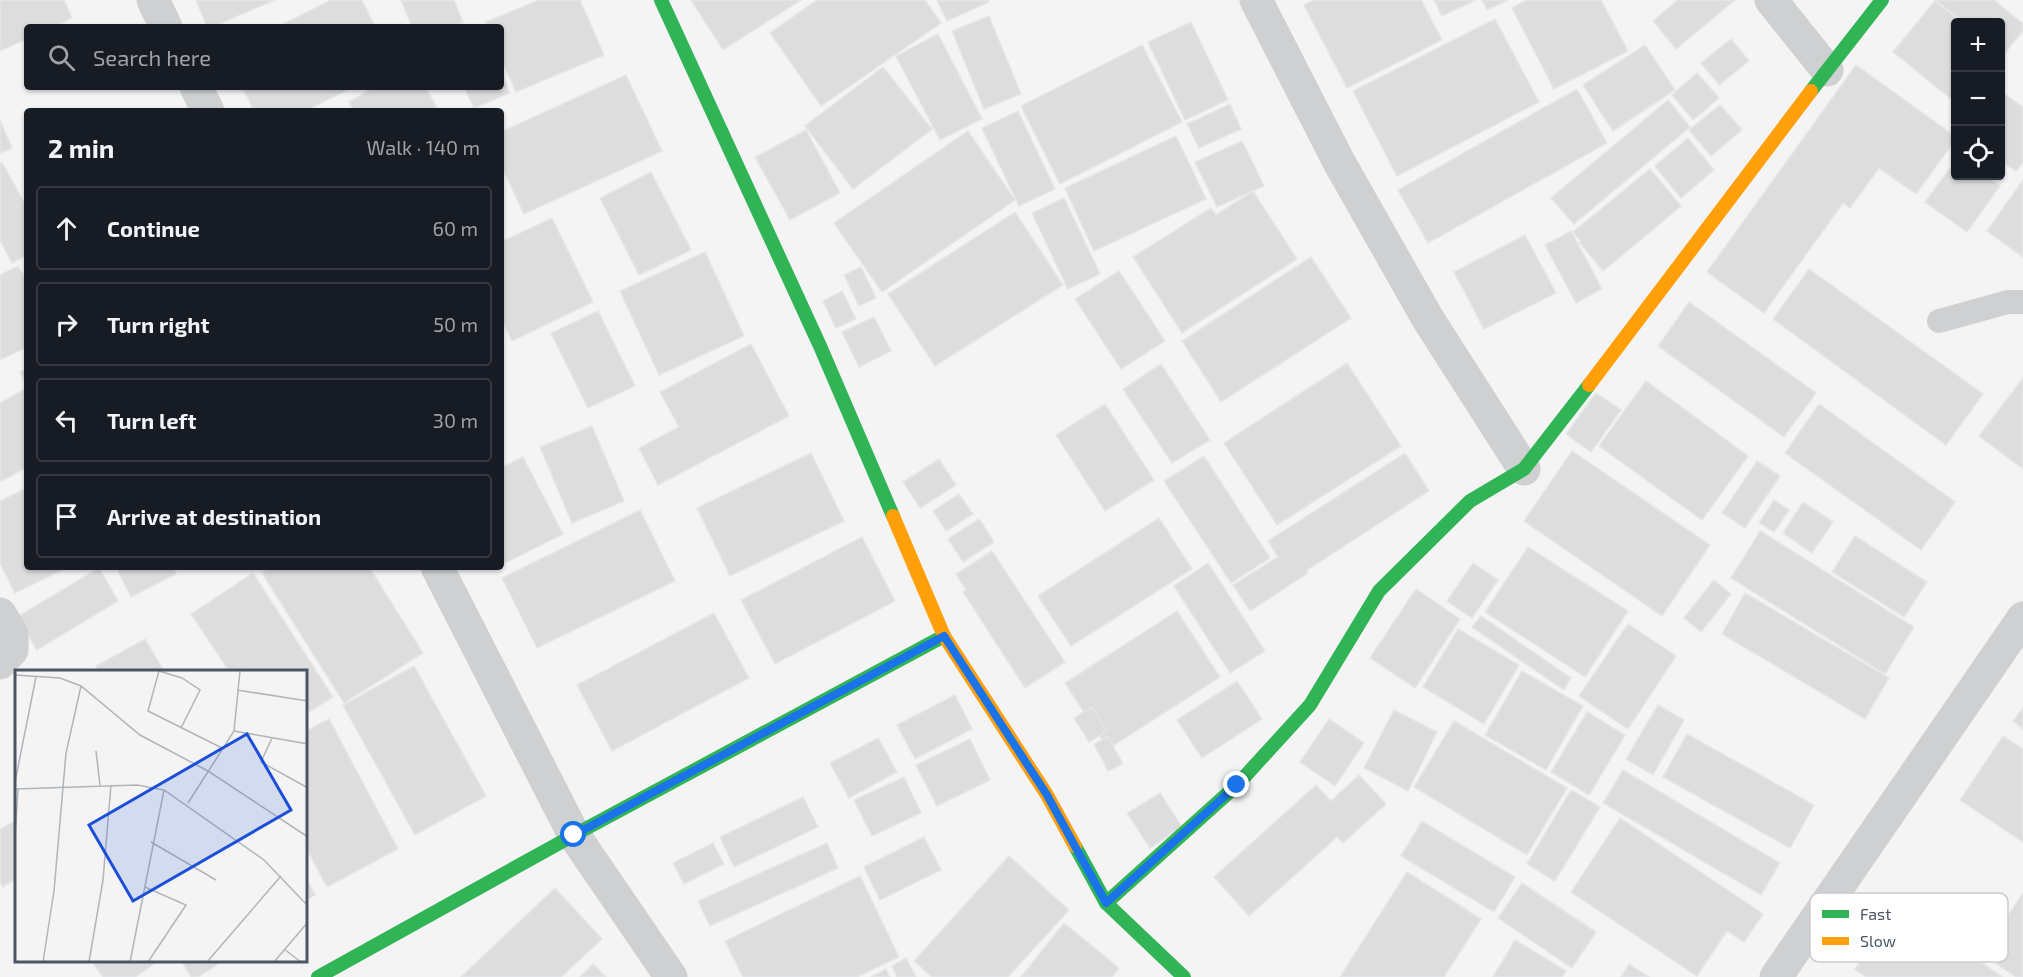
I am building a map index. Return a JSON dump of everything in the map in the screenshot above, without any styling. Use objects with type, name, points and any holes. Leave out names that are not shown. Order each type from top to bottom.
[{"type":"street","points":[[153,0],[165,24]]},
{"type":"street","points":[[660,0],[820,346],[944,636],[1047,795],[1106,903],[1184,977]]},
{"type":"street","points":[[1256,0],[1339,162],[1428,319],[1524,469]]},
{"type":"street","points":[[1771,0],[1827,70]]},
{"type":"street","points":[[1106,903],[1237,785],[1310,705],[1378,591],[1470,501],[1524,469],[1882,0]]},
{"type":"street","points":[[198,90],[206,108]]},
{"type":"street","points":[[439,570],[574,835],[670,977]]},
{"type":"street","points":[[0,614],[12,634],[12,650],[0,663]]},
{"type":"street","points":[[1834,893],[2023,618]]},
{"type":"street","points":[[318,977],[574,835],[944,636]]},
{"type":"street","points":[[1776,977],[1810,928]]},
{"type":"lane","points":[[1939,321],[2008,302],[2023,302]]},
{"type":"building","points":[[0,0],[64,0],[72,18],[59,24],[24,24],[24,40],[0,51]]},
{"type":"building","points":[[196,0],[275,0],[219,24],[206,24]]},
{"type":"building","points":[[331,0],[362,0],[374,24],[283,24]]},
{"type":"building","points":[[401,0],[454,0],[463,22],[458,24],[411,24]]},
{"type":"building","points":[[539,0],[580,0],[604,55],[516,92],[504,65],[504,24],[487,24],[486,22]]},
{"type":"building","points":[[691,0],[801,0],[723,50]]},
{"type":"building","points":[[817,0],[925,0],[941,23],[821,106],[770,33]]},
{"type":"building","points":[[937,0],[988,0],[989,2],[947,21]]},
{"type":"building","points":[[1314,0],[1421,0],[1442,40],[1347,88],[1304,5]]},
{"type":"building","points":[[1434,0],[1476,0],[1442,16]]},
{"type":"building","points":[[1482,0],[1508,0],[1487,10]]},
{"type":"building","points":[[1527,0],[1601,0],[1628,51],[1554,89],[1512,8]]},
{"type":"building","points":[[1678,0],[1735,0],[1676,49],[1653,21]]},
{"type":"building","points":[[1935,0],[1994,0],[2023,24],[2023,31],[2005,53],[2005,18],[1958,18]]},
{"type":"building","points":[[1935,1],[1956,18],[1951,18],[1951,99],[1893,52]]},
{"type":"building","points":[[989,16],[1021,94],[984,109],[952,31]]},
{"type":"building","points":[[1495,19],[1539,102],[1397,176],[1353,91]]},
{"type":"building","points":[[1191,22],[1228,100],[1185,120],[1148,42]]},
{"type":"building","points":[[938,34],[982,119],[940,140],[896,56]]},
{"type":"building","points":[[1731,39],[1749,61],[1719,85],[1701,63]]},
{"type":"building","points":[[1142,45],[1182,122],[1060,184],[1021,106]]},
{"type":"building","points":[[1645,45],[1675,90],[1613,131],[1583,85]]},
{"type":"building","points":[[1856,65],[1951,133],[1951,146],[1916,194],[1879,168],[1850,208],[1843,203],[1764,313],[1707,272]]},
{"type":"building","points":[[883,67],[932,129],[853,189],[805,126]]},
{"type":"building","points":[[1697,73],[1719,98],[1693,120],[1672,95]]},
{"type":"building","points":[[626,75],[662,151],[524,214],[504,171],[504,131]]},
{"type":"building","points":[[504,79],[510,93],[474,108],[465,90],[504,90]]},
{"type":"building","points":[[1577,89],[1607,143],[1428,243],[1398,190]]},
{"type":"building","points":[[244,90],[347,90],[311,108],[252,108]]},
{"type":"building","points":[[369,90],[427,90],[437,108],[352,108],[349,102]]},
{"type":"building","points":[[2005,94],[2023,107],[2023,162],[2016,171],[2005,163]]},
{"type":"building","points":[[1668,100],[1690,127],[1574,224],[1551,198]]},
{"type":"building","points":[[1230,104],[1241,129],[1199,148],[1187,124]]},
{"type":"building","points":[[1720,105],[1742,130],[1711,156],[1689,130]]},
{"type":"building","points":[[1018,111],[1055,189],[1019,206],[982,128]]},
{"type":"building","points":[[0,120],[12,148],[0,153]]},
{"type":"building","points":[[806,130],[840,193],[790,220],[755,157]]},
{"type":"building","points":[[968,131],[1015,200],[882,292],[834,223]]},
{"type":"building","points":[[1176,136],[1206,199],[1094,251],[1065,188]]},
{"type":"building","points":[[1688,138],[1714,170],[1681,198],[1655,166]]},
{"type":"building","points":[[1242,141],[1264,186],[1217,207],[1195,162]]},
{"type":"building","points":[[2,162],[24,202],[24,257],[12,263],[0,240],[0,163]]},
{"type":"building","points":[[1951,167],[1951,180],[1992,180],[2000,186],[1967,232],[1925,202]]},
{"type":"building","points":[[1650,169],[1681,206],[1603,271],[1573,232]]},
{"type":"building","points":[[651,172],[691,250],[639,275],[600,198]]},
{"type":"building","points":[[2023,180],[2023,257],[1987,231]]},
{"type":"building","points":[[1253,191],[1297,259],[1182,333],[1133,257],[1211,208],[1216,215]]},
{"type":"building","points":[[1064,198],[1100,274],[1068,289],[1032,213]]},
{"type":"building","points":[[1015,212],[1063,285],[935,366],[888,294]]},
{"type":"building","points":[[552,218],[593,302],[512,341],[504,324],[504,241]]},
{"type":"building","points":[[1571,231],[1602,289],[1576,303],[1545,245]]},
{"type":"building","points":[[1525,235],[1556,293],[1484,329],[1454,272]]},
{"type":"building","points":[[705,252],[744,336],[659,375],[620,291]]},
{"type":"building","points":[[1311,257],[1351,318],[1221,402],[1182,341]]},
{"type":"building","points":[[18,266],[24,277],[24,348],[0,360],[0,275]]},
{"type":"building","points":[[861,267],[876,298],[859,306],[844,275]]},
{"type":"building","points":[[1809,269],[1983,394],[1946,445],[1773,319]]},
{"type":"building","points":[[1119,271],[1165,341],[1121,369],[1075,299]]},
{"type":"building","points":[[842,291],[856,319],[836,328],[823,301]]},
{"type":"building","points":[[1689,302],[1816,393],[1784,437],[1658,346]]},
{"type":"building","points":[[598,311],[635,386],[588,408],[551,333]]},
{"type":"building","points":[[874,317],[891,351],[859,367],[842,332]]},
{"type":"building","points":[[751,344],[789,416],[658,485],[639,448],[679,427],[660,392]]},
{"type":"building","points":[[1347,363],[1401,446],[1277,525],[1224,443]]},
{"type":"building","points":[[1161,364],[1210,440],[1172,463],[1123,389]]},
{"type":"building","points":[[2023,378],[2023,469],[1979,436]]},
{"type":"building","points":[[1646,381],[1748,456],[1702,520],[1599,446]]},
{"type":"building","points":[[24,390],[24,469],[0,482],[0,403]]},
{"type":"building","points":[[1596,393],[1621,410],[1591,452],[1566,434]]},
{"type":"building","points":[[1105,404],[1154,480],[1105,511],[1056,435]]},
{"type":"building","points":[[1819,404],[1955,502],[1921,550],[1785,453]]},
{"type":"building","points":[[592,426],[624,501],[572,523],[540,447]]},
{"type":"building","points":[[1572,451],[1710,545],[1662,616],[1524,521]]},
{"type":"building","points":[[811,453],[844,521],[730,576],[697,508]]},
{"type":"building","points":[[1405,453],[1429,491],[1307,570],[1308,573],[1250,611],[1233,585],[1278,557],[1268,541]]},
{"type":"building","points":[[1204,456],[1270,558],[1231,583],[1164,481]]},
{"type":"building","points":[[523,457],[563,534],[504,564],[504,466]]},
{"type":"building","points":[[939,459],[956,485],[920,508],[903,482]]},
{"type":"building","points":[[1757,461],[1780,476],[1745,528],[1722,513]]},
{"type":"building","points":[[24,489],[24,570],[62,570],[15,593],[0,563],[0,501]]},
{"type":"building","points":[[959,494],[973,514],[946,531],[933,511]]},
{"type":"building","points":[[1774,500],[1789,510],[1774,532],[1759,523]]},
{"type":"building","points":[[1803,502],[1833,522],[1812,553],[1783,533]]},
{"type":"building","points":[[640,510],[675,581],[537,648],[502,578]]},
{"type":"building","points":[[1159,518],[1192,569],[1071,646],[1038,596]]},
{"type":"building","points":[[979,519],[994,542],[963,562],[948,539]]},
{"type":"building","points":[[1760,531],[1914,627],[1885,674],[1731,578]]},
{"type":"building","points":[[1855,536],[1927,582],[1904,617],[1832,572]]},
{"type":"building","points":[[862,537],[895,601],[775,664],[741,600]]},
{"type":"building","points":[[1528,547],[1628,611],[1585,677],[1485,612]]},
{"type":"building","points":[[992,551],[1065,662],[1025,688],[963,592],[966,590],[956,574]]},
{"type":"building","points":[[1208,563],[1265,651],[1230,673],[1174,586]]},
{"type":"building","points":[[1473,563],[1498,580],[1472,618],[1447,601]]},
{"type":"building","points":[[96,570],[100,570],[118,601],[37,650],[17,617]]},
{"type":"building","points":[[118,570],[174,570],[176,574],[131,597]]},
{"type":"building","points":[[266,570],[371,570],[423,653],[344,703],[262,573]]},
{"type":"building","points":[[253,573],[333,697],[308,713],[308,670],[228,670],[191,614]]},
{"type":"building","points":[[1714,580],[1731,594],[1701,632],[1684,618]]},
{"type":"building","points":[[1416,589],[1460,619],[1415,688],[1370,658]]},
{"type":"building","points":[[1745,593],[1889,678],[1865,719],[1722,634]]},
{"type":"building","points":[[1177,611],[1220,677],[1108,749],[1065,683]]},
{"type":"building","points":[[714,613],[749,678],[612,751],[577,685]]},
{"type":"building","points":[[1481,616],[1571,678],[1564,690],[1472,627]]},
{"type":"building","points":[[1628,624],[1676,656],[1628,729],[1579,696]]},
{"type":"building","points":[[1458,629],[1519,665],[1484,724],[1423,687]]},
{"type":"building","points":[[145,639],[163,670],[98,670],[96,666]]},
{"type":"building","points":[[414,666],[486,796],[415,835],[343,705]]},
{"type":"building","points":[[1522,671],[1583,706],[1546,770],[1485,735]]},
{"type":"building","points":[[1237,681],[1262,719],[1202,758],[1177,720]]},
{"type":"building","points":[[955,695],[972,729],[915,759],[897,725]]},
{"type":"building","points":[[1658,705],[1684,720],[1653,775],[1626,759]]},
{"type":"building","points":[[1092,707],[1107,731],[1089,742],[1074,718]]},
{"type":"building","points":[[2023,708],[2023,729],[2013,721]]},
{"type":"building","points":[[1394,710],[1437,732],[1408,791],[1364,768]]},
{"type":"building","points":[[1587,712],[1625,735],[1589,795],[1551,772]]},
{"type":"building","points":[[329,719],[398,849],[327,887],[308,852],[308,730]]},
{"type":"building","points":[[1329,719],[1364,743],[1335,786],[1300,762]]},
{"type":"building","points":[[1454,721],[1567,788],[1527,855],[1414,787]]},
{"type":"building","points":[[1687,734],[1814,805],[1790,848],[1663,777]]},
{"type":"building","points":[[2003,736],[2023,749],[2023,842],[1960,800]]},
{"type":"building","points":[[1108,737],[1123,764],[1108,771],[1094,744]]},
{"type":"building","points":[[878,738],[897,772],[849,798],[830,763]]},
{"type":"building","points":[[970,739],[990,780],[937,806],[916,765]]},
{"type":"building","points":[[1623,770],[1780,863],[1761,895],[1603,803]]},
{"type":"building","points":[[1359,775],[1386,804],[1343,843],[1337,837],[1249,916],[1214,877],[1316,785],[1331,801]]},
{"type":"building","points":[[904,777],[921,813],[872,836],[854,800]]},
{"type":"building","points":[[1571,790],[1600,807],[1555,881],[1527,864]]},
{"type":"building","points":[[1160,793],[1182,827],[1150,848],[1127,813]]},
{"type":"building","points":[[803,797],[818,827],[734,867],[720,837]]},
{"type":"building","points":[[1620,818],[1763,914],[1744,942],[1727,931],[1697,976],[1571,892]]},
{"type":"building","points":[[15,821],[15,880],[3,887],[0,882],[0,829]]},
{"type":"building","points":[[1422,821],[1515,877],[1494,912],[1401,856]]},
{"type":"building","points":[[924,837],[941,870],[880,900],[864,867]]},
{"type":"building","points":[[713,843],[724,864],[684,884],[673,863]]},
{"type":"building","points":[[827,843],[838,868],[710,926],[698,901]]},
{"type":"building","points":[[1009,856],[1069,910],[1008,977],[932,977],[914,961]]},
{"type":"building","points":[[1407,872],[1481,919],[1444,977],[1340,977]]},
{"type":"building","points":[[860,876],[899,957],[857,977],[743,977],[725,941]]},
{"type":"building","points":[[308,882],[315,895],[308,899]]},
{"type":"building","points":[[1522,883],[1596,932],[1572,968],[1498,918]]},
{"type":"building","points":[[555,888],[602,939],[561,977],[461,977]]},
{"type":"building","points":[[2023,893],[2023,977],[2016,977],[1994,962],[2008,962],[2008,915]]},
{"type":"building","points":[[1064,923],[1119,968],[1112,977],[1021,977]]},
{"type":"building","points":[[1515,940],[1566,971],[1562,977],[1493,977]]},
{"type":"building","points":[[906,958],[916,977],[897,977],[892,966]]},
{"type":"building","points":[[92,962],[157,962],[135,977],[103,977]]},
{"type":"building","points":[[182,962],[222,962],[198,977],[191,977]]},
{"type":"building","points":[[1860,962],[1981,962],[2002,977],[1866,977],[1855,969]]},
{"type":"building","points":[[593,964],[606,977],[580,977]]},
{"type":"building","points":[[1629,964],[1649,977],[1621,977]]},
{"type":"building","points":[[886,969],[890,977],[871,977]]},
{"type":"traffic: fast","points":[[661,0],[820,346],[893,516]]},
{"type":"traffic: fast","points":[[1811,91],[1882,0]]},
{"type":"traffic: fast","points":[[1106,903],[1237,785],[1310,705],[1379,591],[1470,501],[1524,469],[1589,385]]},
{"type":"traffic: fast","points":[[318,977],[574,835],[944,636]]},
{"type":"traffic: fast","points":[[1075,846],[1106,903],[1184,977]]},
{"type":"traffic: slow","points":[[1589,385],[1811,91]]},
{"type":"traffic: slow","points":[[893,516],[944,636],[1047,795],[1075,846]]},
{"type":"route","points":[[574,835],[944,636],[1047,795],[1106,903],[1237,785]]}]
